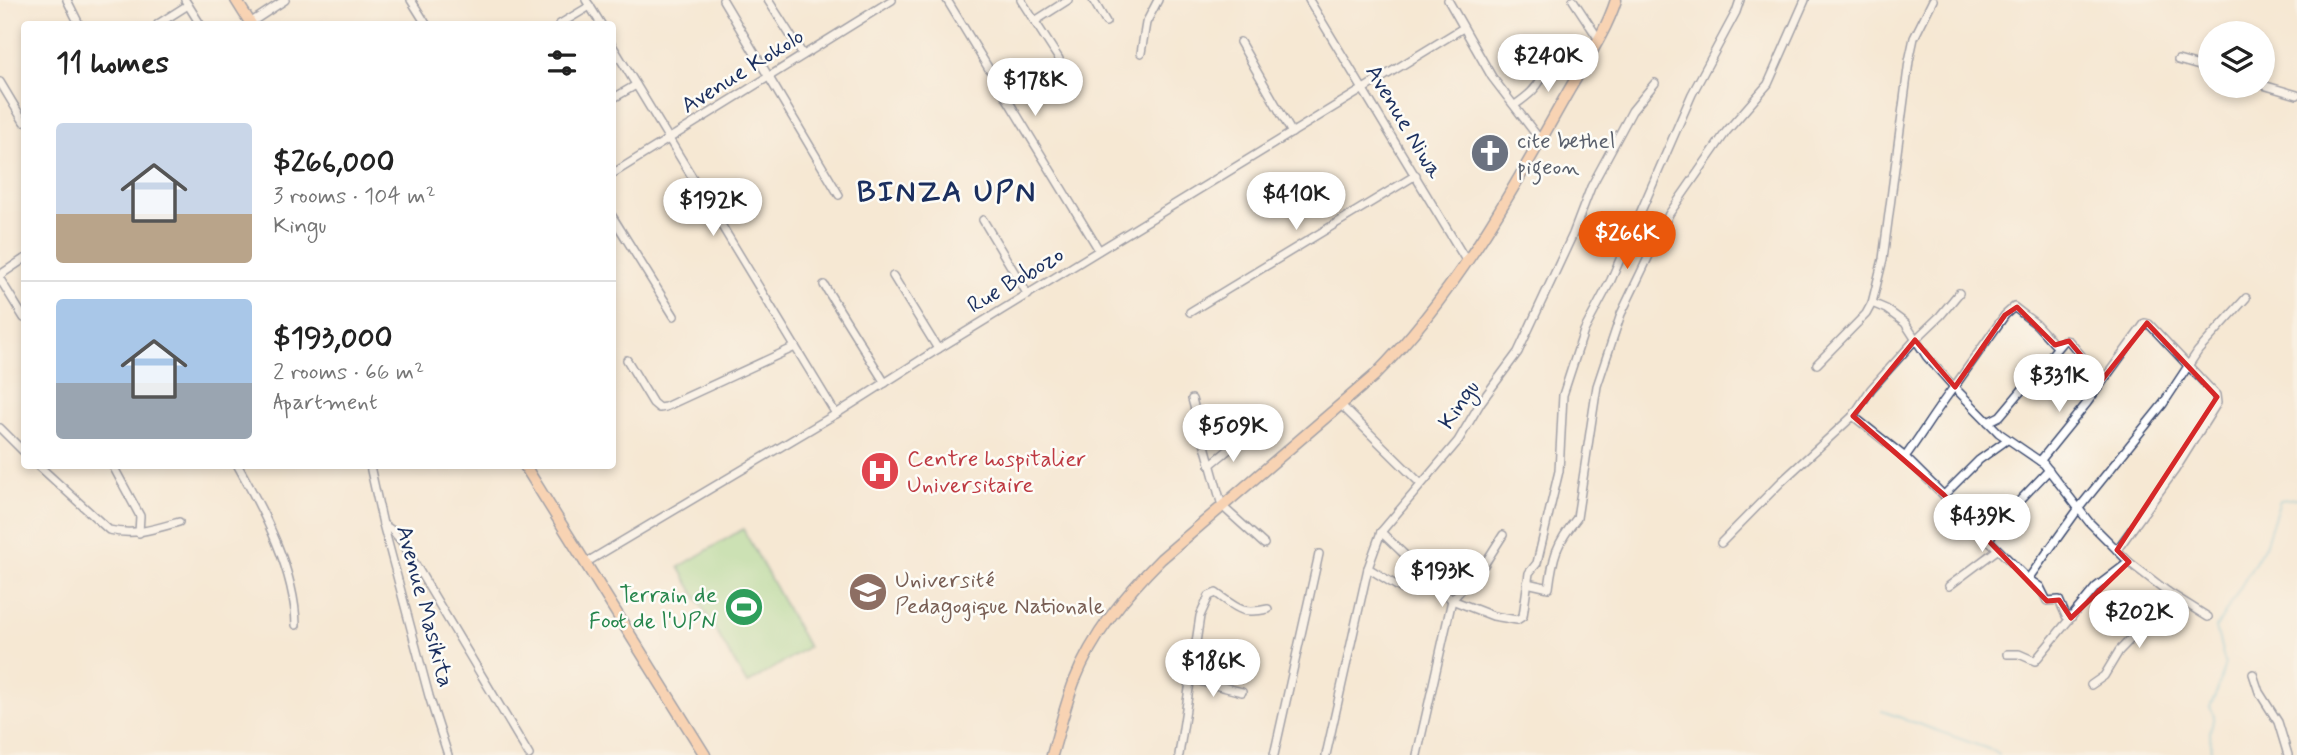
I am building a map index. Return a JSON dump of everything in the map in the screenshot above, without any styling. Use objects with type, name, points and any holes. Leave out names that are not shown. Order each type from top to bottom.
[{"type":"main road","points":[[236,0],[249,21]]},
{"type":"main road","points":[[1052,755],[1074,683],[1104,626],[1126,596],[1152,568],[1222,506],[1342,406],[1406,345],[1433,312],[1541,141],[1616,0]]},
{"type":"main road","points":[[527,469],[705,755]]},
{"type":"street","points":[[66,0],[77,21]]},
{"type":"street","points":[[255,21],[285,0]]},
{"type":"street","points":[[411,0],[424,21]]},
{"type":"street","points":[[723,0],[839,195]]},
{"type":"street","points":[[768,0],[803,55]]},
{"type":"street","name":"Avenue Kokolo","points":[[616,171],[891,0]]},
{"type":"street","points":[[947,0],[1099,250]]},
{"type":"street","points":[[1021,0],[1059,59]]},
{"type":"street","points":[[1035,21],[1069,0]]},
{"type":"street","points":[[1093,0],[1106,22]]},
{"type":"street","points":[[1141,53],[1146,23],[1158,0]]},
{"type":"street","name":"Avenue Niwa","points":[[1309,0],[1467,262]]},
{"type":"street","points":[[1448,0],[1492,77],[1541,141]]},
{"type":"street","points":[[1573,0],[1598,38]]},
{"type":"street","points":[[1381,532],[1452,600],[1493,616],[1517,620],[1523,617],[1529,573],[1537,563],[1559,471],[1563,395],[1584,331],[1611,280],[1692,94],[1740,0]]},
{"type":"street","points":[[1527,583],[1549,588],[1554,553],[1577,518],[1597,386],[1622,314],[1669,214],[1726,132],[1768,84],[1805,0]]},
{"type":"street","points":[[1817,364],[1866,314],[1872,303],[1884,259],[1899,152],[1907,68],[1914,38],[1933,0]]},
{"type":"street","points":[[162,21],[187,2],[198,21]]},
{"type":"street","points":[[564,21],[588,3],[599,21]]},
{"type":"street","name":"Rue Bobozo","points":[[587,562],[836,414],[1464,28]]},
{"type":"street","points":[[1240,42],[1292,133]]},
{"type":"street","points":[[616,52],[836,414]]},
{"type":"street","points":[[2178,60],[2198,66]]},
{"type":"street","points":[[1515,105],[1534,90],[1542,77],[1539,68]]},
{"type":"street","points":[[0,82],[21,117]]},
{"type":"street","name":"Kingu","points":[[1326,755],[1368,568],[1381,532],[1458,441],[1481,402],[1518,352],[1573,234],[1591,187],[1632,111],[1655,83]]},
{"type":"street","points":[[616,97],[636,85]]},
{"type":"street","points":[[2275,89],[2297,95]]},
{"type":"street","points":[[1190,312],[1416,175]]},
{"type":"street","points":[[983,220],[1028,295]]},
{"type":"street","points":[[616,222],[674,316]]},
{"type":"street","points":[[21,260],[0,277],[21,313]]},
{"type":"street","points":[[893,276],[938,349]]},
{"type":"street","points":[[824,285],[885,383]]},
{"type":"street","points":[[1721,544],[1781,482],[1853,416],[1871,389],[1914,340],[1940,316],[1958,293]]},
{"type":"street","points":[[2028,579],[2079,508],[2163,404],[2188,364],[2246,298]]},
{"type":"street","points":[[1872,303],[1897,315],[1914,333],[1914,340],[1954,387],[2007,440],[2040,461],[2129,562],[2168,592],[2208,617]]},
{"type":"street","points":[[1905,457],[1938,406],[2005,315],[2014,307],[2036,324],[2057,347]]},
{"type":"street","points":[[2040,461],[2087,403],[2145,323],[2188,364],[2217,397],[2217,403],[2168,479],[2117,550]]},
{"type":"street","points":[[1989,422],[1998,418],[2064,340],[2069,341],[2102,380]]},
{"type":"street","points":[[627,360],[653,403],[659,408],[795,346]]},
{"type":"street","points":[[1192,399],[1222,506],[1264,544]]},
{"type":"street","points":[[1342,406],[1421,484]]},
{"type":"street","points":[[1853,416],[1905,457],[1997,550],[2040,587],[2047,600],[2059,600],[2066,616],[2071,618]]},
{"type":"street","points":[[0,428],[21,449]]},
{"type":"street","points":[[1944,495],[1979,460],[2007,440]]},
{"type":"street","points":[[1210,465],[1238,442]]},
{"type":"street","points":[[42,469],[109,530],[139,533],[179,522]]},
{"type":"street","points":[[115,469],[140,516],[142,522],[139,533]]},
{"type":"street","points":[[240,469],[256,497],[292,584],[296,625]]},
{"type":"street","name":"Avenue Masikita","points":[[371,469],[429,696],[448,755]]},
{"type":"street","points":[[1988,541],[2003,518],[2049,470]]},
{"type":"street","points":[[383,524],[402,542],[529,755]]},
{"type":"street","points":[[1417,755],[1452,600],[1484,565],[1503,535]]},
{"type":"street","points":[[1949,586],[1997,550]]},
{"type":"street","points":[[1274,755],[1319,554]]},
{"type":"street","points":[[2007,654],[2019,654],[2035,661],[2096,587],[2129,562]]},
{"type":"street","points":[[1368,568],[1402,589],[1410,566],[1415,563]]},
{"type":"street","points":[[2091,685],[2104,676],[2119,651],[2152,617],[2168,592]]},
{"type":"street","points":[[1179,755],[1200,616],[1209,596],[1216,593],[1242,611],[1251,613],[1268,609]]},
{"type":"street","points":[[2253,674],[2259,692],[2278,722],[2288,755]]},
{"type":"street","points":[[1191,679],[1242,692]]},
{"type":"highlighted area","points":[[2017,307],[2055,345],[2069,341],[2102,380],[2147,323],[2217,397],[2117,550],[2129,562],[2071,618],[2059,600],[2047,601],[1944,495],[1853,416],[1915,340],[1955,387],[2005,315]]},
{"type":"green space","name":"Terrain de Foot de l'UPN","points":[[743,529],[808,647],[747,684],[679,567]]},
{"type":"waterway","points":[[2211,755],[2210,732],[2214,716],[2210,707],[2225,663],[2216,628],[2265,546],[2280,500],[2297,498]]},
{"type":"waterway","points":[[1882,711],[1999,755]]},
{"type":"place","name":"cite bethel pigeon","points":[[1490,153]]},
{"type":"place","name":"Centre hospitalier Universitaire","points":[[880,471]]},
{"type":"place","name":"Université Pedagogique Nationale","points":[[868,592]]},
{"type":"place","name":"Terrain de Foot de l'UPN","points":[[744,607]]},
{"type":"district","name":"BINZA UPN","points":[[947,191]]}]
